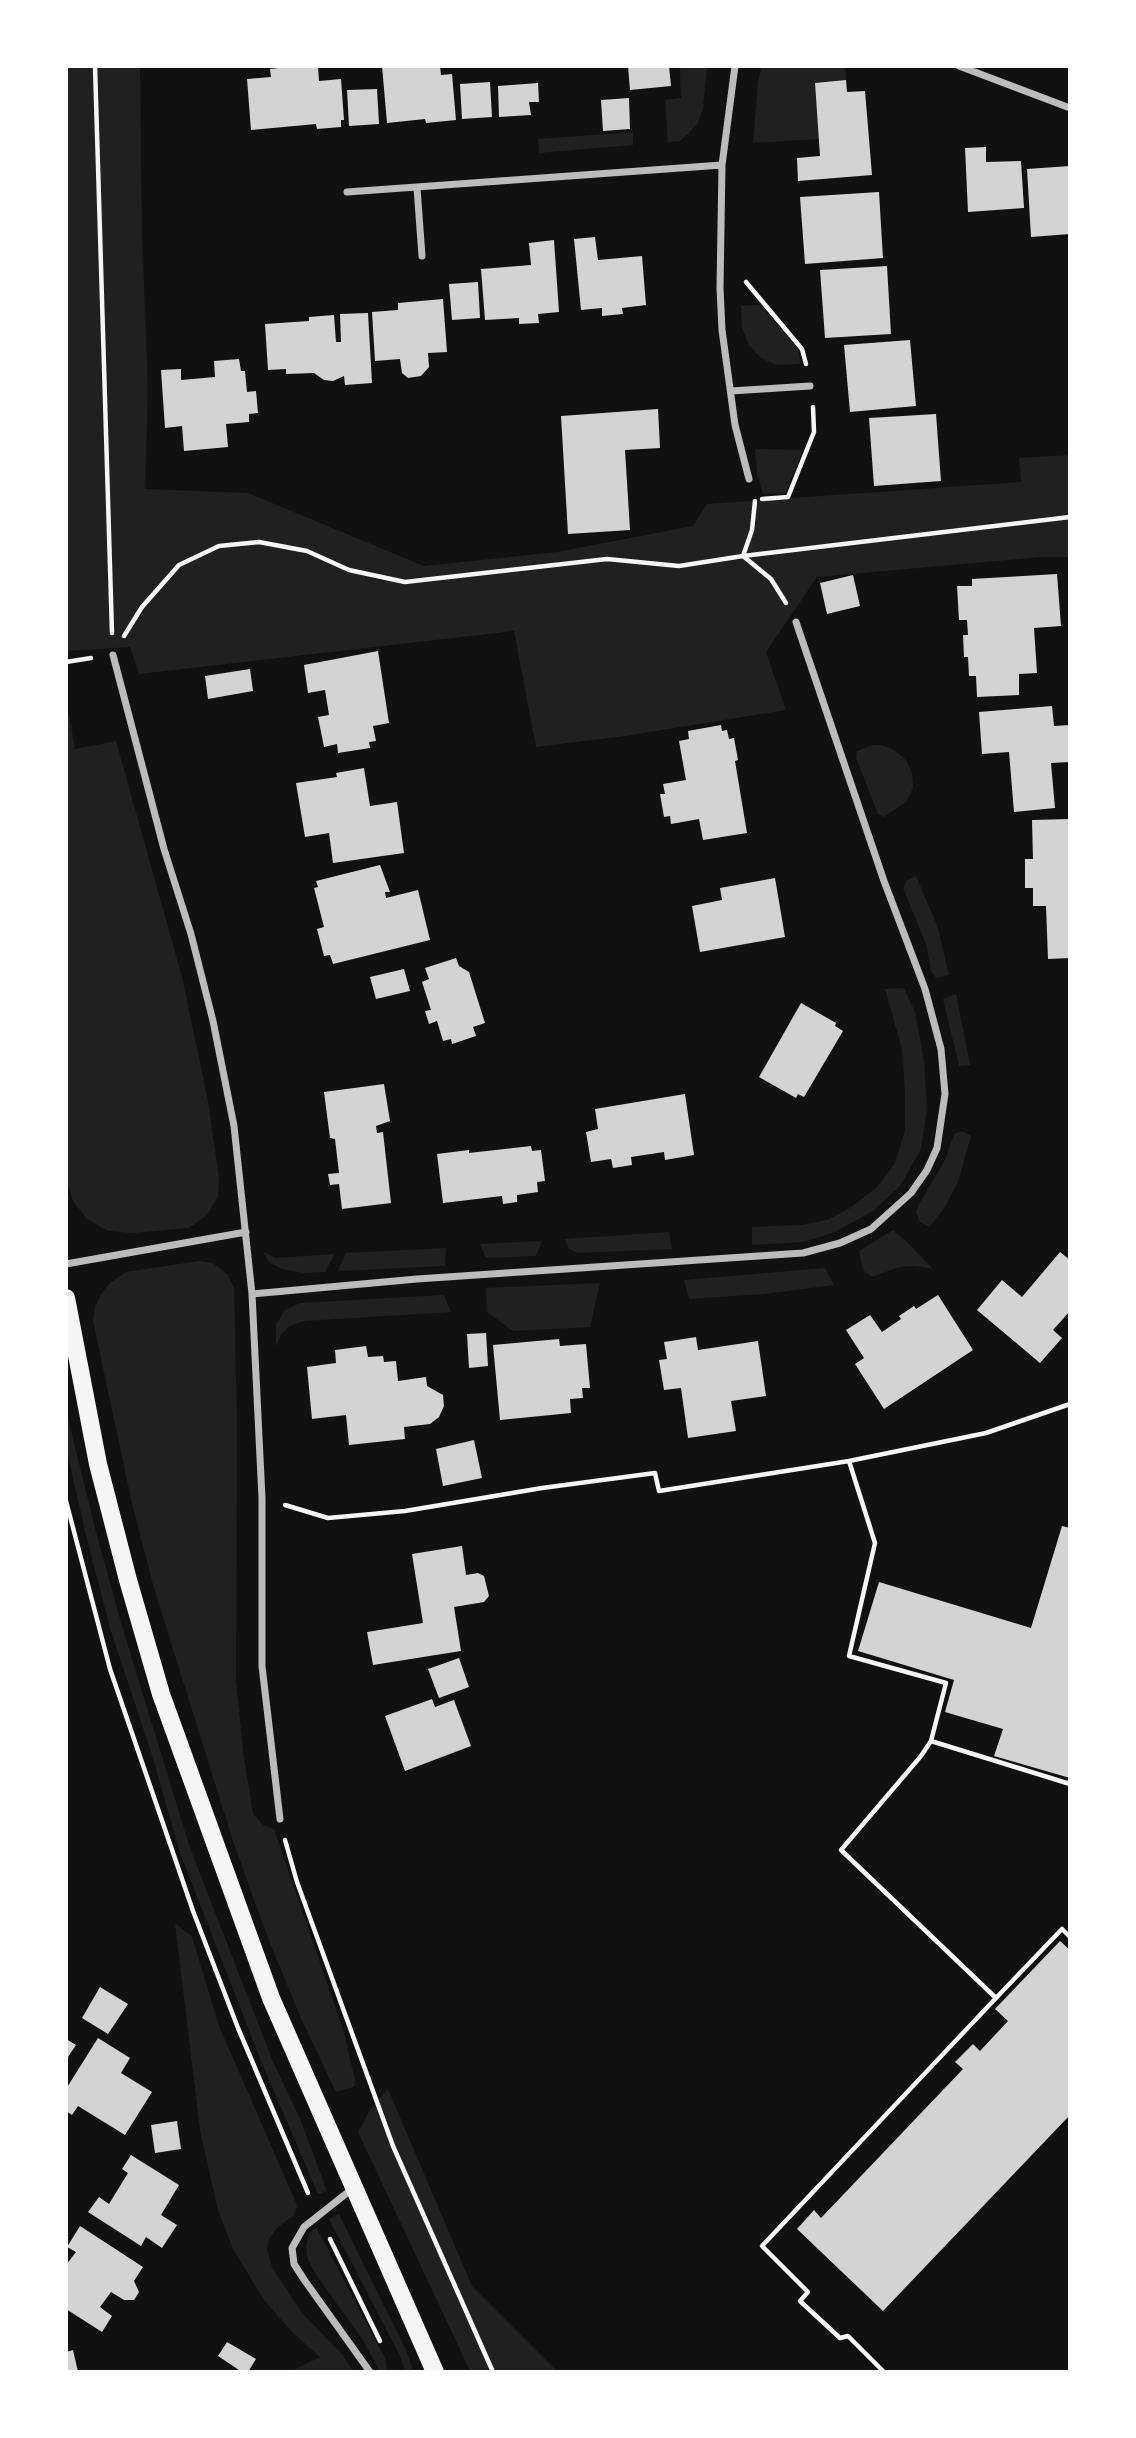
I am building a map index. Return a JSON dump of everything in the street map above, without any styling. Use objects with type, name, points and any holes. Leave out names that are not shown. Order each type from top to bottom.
[{"type":"main road","points":[[66,1298],[98,1464],[161,1694],[271,1998],[435,2371]]},
{"type":"street","points":[[735,66],[722,165],[722,330],[735,425],[748,479]]},
{"type":"street","points":[[960,66],[1069,108]]},
{"type":"street","points":[[347,192],[722,165]]},
{"type":"street","points":[[417,188],[422,256]]},
{"type":"street","points":[[731,391],[810,386]]},
{"type":"street","points":[[252,1294],[430,1278],[803,1253],[840,1243],[871,1229],[911,1193],[927,1170],[937,1148],[945,1094],[941,1049],[925,989],[884,881],[796,622]]},
{"type":"street","points":[[113,655],[164,849],[191,934],[213,1021],[234,1126],[252,1294],[262,1498],[262,1665],[279,1819]]},
{"type":"street","points":[[66,1264],[246,1232]]},
{"type":"street","points":[[353,2189],[318,2214],[298,2235],[292,2248],[294,2264],[370,2371]]},
{"type":"path","points":[[96,66],[113,655]]},
{"type":"path","points":[[743,556],[752,530],[755,500],[748,479]]},
{"type":"path","points":[[113,655],[142,607],[179,565],[219,546],[259,542],[307,551],[349,570],[405,582],[607,559],[679,566],[1069,517]]},
{"type":"path","points":[[743,556],[771,579],[796,622]]},
{"type":"path","points":[[262,1498],[328,1518],[405,1511],[655,1472],[659,1491],[849,1461],[986,1433],[1069,1404]]},
{"type":"path","points":[[849,1461],[876,1543],[849,1656],[946,1684],[931,1741],[841,1850],[996,1998]]},
{"type":"path","points":[[66,1501],[110,1669],[193,1911],[318,2214],[384,2348]]},
{"type":"path","points":[[931,1741],[1069,1784]]},
{"type":"path","points":[[279,1819],[297,1882],[393,2146],[493,2371]]},
{"type":"path","points":[[884,2371],[848,2336],[840,2338],[800,2301],[808,2292],[762,2246],[1062,1929],[1069,1937]]},
{"type":"shaded area","points":[[67,67],[140,67],[142,234],[148,389],[145,489],[248,493],[424,566],[557,552],[693,526],[707,504],[1021,482],[1019,458],[1069,455],[1069,557],[1041,557],[817,577],[766,652],[786,710],[625,736],[536,747],[514,631],[139,674],[130,647],[67,651]]},
{"type":"shaded area","points":[[680,67],[707,67],[703,108],[698,123],[688,134],[680,141],[668,142],[665,100],[681,98]]},
{"type":"shaded area","points":[[762,67],[845,67],[846,80],[815,83],[819,139],[753,143],[758,81]]},
{"type":"shaded area","points":[[633,132],[633,145],[539,153],[538,139]]},
{"type":"shaded area","points":[[760,305],[798,348],[800,364],[776,365],[761,358],[749,345],[742,328],[741,306]]},
{"type":"shaded area","points":[[755,449],[803,450],[785,493],[763,494],[757,473]]},
{"type":"shaded area","points":[[67,703],[75,749],[116,741],[182,977],[208,1101],[219,1178],[218,1197],[207,1215],[189,1228],[132,1233],[108,1231],[87,1219],[73,1201],[67,1182]]},
{"type":"shaded area","points":[[872,745],[894,750],[906,760],[912,773],[913,788],[906,802],[884,817],[878,814],[856,758],[857,751]]},
{"type":"shaded area","points":[[916,876],[937,925],[949,975],[936,978],[931,971],[926,944],[903,888],[907,880]]},
{"type":"shaded area","points":[[904,988],[915,1012],[924,1061],[927,1109],[921,1149],[900,1186],[873,1211],[835,1232],[803,1242],[752,1245],[752,1227],[802,1225],[827,1220],[850,1208],[877,1187],[895,1163],[905,1131],[905,1091],[902,1049],[885,989]]},
{"type":"shaded area","points":[[956,994],[970,1065],[959,1066],[943,999]]},
{"type":"shaded area","points":[[962,1131],[971,1136],[958,1182],[943,1210],[929,1227],[920,1222],[916,1212],[945,1160],[954,1134]]},
{"type":"shaded area","points":[[893,1230],[933,1269],[899,1267],[872,1277],[863,1270],[859,1251]]},
{"type":"shaded area","points":[[669,1232],[672,1249],[578,1253],[569,1249],[565,1239]]},
{"type":"shaded area","points":[[542,1241],[536,1256],[486,1258],[480,1244]]},
{"type":"shaded area","points":[[446,1248],[445,1266],[338,1271],[346,1253]]},
{"type":"shaded area","points":[[263,1252],[275,1258],[335,1254],[325,1272],[304,1273],[282,1269],[269,1262]]},
{"type":"shaded area","points":[[199,1261],[213,1263],[227,1274],[234,1287],[237,1423],[236,1680],[253,1814],[263,1825],[274,1829],[343,2029],[355,2080],[354,2087],[336,2092],[300,2016],[233,1841],[153,1585],[131,1499],[93,1321],[101,1294],[110,1283],[126,1272]]},
{"type":"shaded area","points":[[825,1268],[834,1285],[764,1294],[689,1299],[684,1280]]},
{"type":"shaded area","points":[[600,1283],[590,1327],[513,1331],[487,1312],[486,1288]]},
{"type":"shaded area","points":[[444,1295],[451,1312],[304,1321],[290,1326],[281,1334],[276,1347],[276,1325],[284,1311],[300,1303]]},
{"type":"shaded area","points":[[66,1410],[122,1626],[190,1848],[272,2059],[300,2119],[327,2191],[318,2194],[261,2061],[180,1853],[152,1755],[110,1628],[86,1535],[67,1452]]},
{"type":"shaded area","points":[[175,1923],[192,1937],[219,2026],[297,2205],[294,2215],[277,2228],[269,2239],[267,2249],[272,2267],[302,2313],[342,2354],[353,2371],[292,2371],[320,2357],[292,2332],[264,2300],[233,2249],[218,2210],[200,2130]]},
{"type":"shaded area","points":[[388,2089],[472,2286],[557,2371],[470,2371],[358,2132],[371,2108]]},
{"type":"shaded area","points":[[339,2214],[406,2350],[413,2371],[405,2371],[400,2356],[329,2219]]},
{"type":"shaded area","points":[[316,2227],[385,2358],[387,2371],[379,2370],[363,2340],[315,2273],[307,2257],[308,2235]]},
{"type":"building","points":[[318,66],[319,81],[341,79],[344,120],[341,120],[341,127],[317,129],[316,124],[251,130],[247,79],[271,77],[270,69]]},
{"type":"building","points":[[382,66],[440,66],[441,75],[452,74],[456,120],[426,123],[425,119],[387,123]]},
{"type":"building","points":[[628,66],[669,66],[671,86],[630,90]]},
{"type":"building","points":[[846,80],[847,92],[865,91],[872,175],[798,181],[797,158],[820,156],[815,83]]},
{"type":"building","points":[[490,82],[492,117],[462,119],[460,84]]},
{"type":"building","points":[[538,83],[539,102],[529,102],[531,115],[499,117],[498,86]]},
{"type":"building","points":[[377,89],[379,124],[349,126],[347,90]]},
{"type":"building","points":[[629,98],[630,129],[603,131],[601,100]]},
{"type":"building","points":[[986,147],[986,162],[1021,161],[1024,208],[968,212],[965,148]]},
{"type":"building","points":[[1070,166],[1070,234],[1031,237],[1027,169]]},
{"type":"building","points":[[879,192],[883,258],[805,264],[800,197]]},
{"type":"building","points":[[595,237],[598,260],[642,256],[646,305],[622,308],[623,314],[602,316],[602,308],[581,310],[574,239]]},
{"type":"building","points":[[554,240],[559,312],[538,314],[539,323],[519,324],[519,318],[485,320],[481,269],[531,265],[529,243]]},
{"type":"building","points":[[887,266],[891,334],[825,338],[820,270]]},
{"type":"building","points":[[478,282],[480,318],[452,320],[449,284]]},
{"type":"building","points":[[443,299],[447,352],[428,353],[429,367],[421,376],[408,378],[402,373],[400,359],[375,361],[372,312],[398,310],[398,303]]},
{"type":"building","points":[[368,313],[372,383],[345,385],[344,376],[333,381],[324,380],[314,373],[286,374],[286,369],[268,370],[265,324],[309,321],[309,317],[334,315],[336,342],[341,342],[340,314]]},
{"type":"building","points":[[910,340],[916,406],[850,412],[844,345]]},
{"type":"building","points":[[239,359],[241,371],[245,371],[247,392],[256,391],[258,413],[249,414],[249,422],[226,424],[228,447],[184,451],[182,426],[165,428],[161,370],[181,369],[181,380],[215,377],[214,361]]},
{"type":"building","points":[[658,409],[660,448],[625,450],[630,530],[568,534],[561,416]]},
{"type":"building","points":[[936,414],[941,481],[874,486],[869,418]]},
{"type":"building","points":[[1057,574],[1061,626],[1034,628],[1037,673],[1019,674],[1019,695],[977,697],[976,676],[969,676],[968,657],[964,657],[963,635],[968,635],[967,620],[959,620],[957,586],[972,586],[972,579]]},
{"type":"building","points":[[853,575],[860,606],[827,614],[820,583]]},
{"type":"building","points":[[378,651],[389,723],[373,726],[376,741],[369,742],[370,748],[338,753],[337,744],[324,747],[318,717],[329,715],[325,690],[308,693],[304,665]]},
{"type":"building","points":[[250,669],[253,691],[208,699],[205,676]]},
{"type":"building","points":[[1052,706],[1054,726],[1070,725],[1070,762],[1051,763],[1055,808],[1014,812],[1009,752],[982,754],[979,712]]},
{"type":"building","points":[[721,725],[722,731],[727,730],[729,739],[734,738],[738,760],[735,761],[747,833],[703,840],[699,819],[671,824],[670,816],[664,817],[660,794],[665,794],[663,784],[686,780],[679,741],[689,739],[688,731]]},
{"type":"building","points":[[364,768],[370,806],[397,802],[404,853],[333,863],[329,833],[305,837],[296,783],[337,777],[336,773]]},
{"type":"building","points":[[1070,819],[1070,958],[1048,959],[1046,906],[1033,906],[1033,888],[1025,888],[1025,859],[1033,859],[1032,820]]},
{"type":"building","points":[[380,865],[390,892],[385,892],[386,898],[418,890],[430,940],[333,964],[330,955],[324,956],[317,929],[324,927],[314,888],[318,887],[316,881]]},
{"type":"building","points":[[775,878],[785,937],[700,952],[692,906],[722,900],[720,888]]},
{"type":"building","points":[[456,958],[459,966],[469,972],[485,1023],[473,1027],[476,1036],[452,1044],[451,1039],[443,1041],[437,1021],[429,1024],[425,1011],[431,1010],[422,982],[429,979],[425,968]]},
{"type":"building","points":[[404,969],[410,991],[376,999],[370,977]]},
{"type":"building","points":[[801,1003],[836,1023],[835,1026],[843,1031],[804,1097],[798,1094],[796,1098],[759,1077]]},
{"type":"building","points":[[384,1084],[390,1121],[376,1126],[377,1133],[383,1132],[391,1203],[342,1209],[339,1184],[330,1185],[328,1174],[339,1173],[335,1139],[330,1138],[324,1092]]},
{"type":"building","points":[[685,1094],[694,1155],[665,1160],[664,1152],[631,1157],[632,1165],[613,1168],[611,1159],[591,1162],[586,1132],[598,1129],[595,1109]]},
{"type":"building","points":[[531,1146],[532,1151],[541,1150],[545,1181],[537,1182],[538,1192],[517,1195],[517,1202],[503,1204],[502,1196],[443,1203],[437,1154]]},
{"type":"building","points":[[1060,1252],[1070,1260],[1070,1311],[1053,1330],[1062,1338],[1040,1363],[977,1310],[1002,1280],[1022,1297]]},
{"type":"building","points":[[938,1295],[973,1350],[884,1409],[855,1364],[864,1358],[846,1330],[870,1315],[882,1332],[914,1306],[916,1309]]},
{"type":"building","points":[[486,1333],[488,1366],[469,1368],[467,1334]]},
{"type":"building","points":[[696,1337],[698,1350],[758,1341],[766,1396],[731,1401],[736,1431],[688,1438],[681,1388],[664,1390],[659,1360],[667,1359],[664,1342]]},
{"type":"building","points":[[559,1339],[560,1346],[586,1344],[590,1388],[582,1388],[583,1398],[570,1399],[571,1413],[500,1420],[493,1345]]},
{"type":"building","points":[[366,1346],[368,1357],[383,1356],[384,1362],[396,1361],[398,1381],[426,1377],[427,1386],[443,1395],[444,1406],[439,1417],[430,1424],[404,1427],[405,1439],[349,1445],[346,1415],[312,1419],[307,1367],[336,1363],[335,1350]]},
{"type":"building","points":[[474,1440],[482,1478],[443,1486],[436,1449]]},
{"type":"building","points":[[1062,1526],[1070,1528],[1070,1778],[994,1756],[1003,1729],[945,1712],[954,1680],[858,1651],[879,1582],[1031,1628]]},
{"type":"building","points":[[462,1546],[466,1575],[478,1573],[484,1576],[489,1596],[484,1602],[454,1607],[461,1651],[373,1665],[367,1632],[423,1623],[412,1554]]},
{"type":"building","points":[[459,1658],[469,1687],[439,1698],[428,1669]]},
{"type":"building","points":[[432,1699],[435,1707],[454,1700],[471,1746],[405,1771],[385,1716]]},
{"type":"building","points":[[1060,1941],[1070,1950],[1070,2115],[883,2311],[797,2229],[814,2210],[821,2218],[963,2069],[955,2062],[973,2044],[980,2051],[1008,2021],[995,2009]]},
{"type":"building","points":[[100,1987],[128,2004],[108,2034],[82,2018]]},
{"type":"building","points":[[98,2038],[130,2058],[121,2073],[152,2092],[125,2135],[78,2106],[72,2115],[66,2111],[66,2089]]},
{"type":"building","points":[[66,2039],[76,2045],[66,2060]]},
{"type":"building","points":[[177,2121],[181,2149],[155,2153],[151,2125]]},
{"type":"building","points":[[131,2155],[179,2185],[161,2215],[177,2225],[162,2248],[146,2237],[141,2246],[88,2212],[99,2197],[109,2204],[128,2173],[122,2169]]},
{"type":"building","points":[[80,2226],[143,2267],[134,2281],[139,2292],[134,2300],[124,2300],[111,2292],[100,2307],[112,2316],[102,2332],[66,2309],[66,2265],[76,2252],[67,2247]]},
{"type":"building","points":[[227,2342],[256,2359],[248,2372],[242,2372],[218,2356]]},
{"type":"building","points":[[73,2350],[78,2372],[66,2372],[66,2352]]}]
